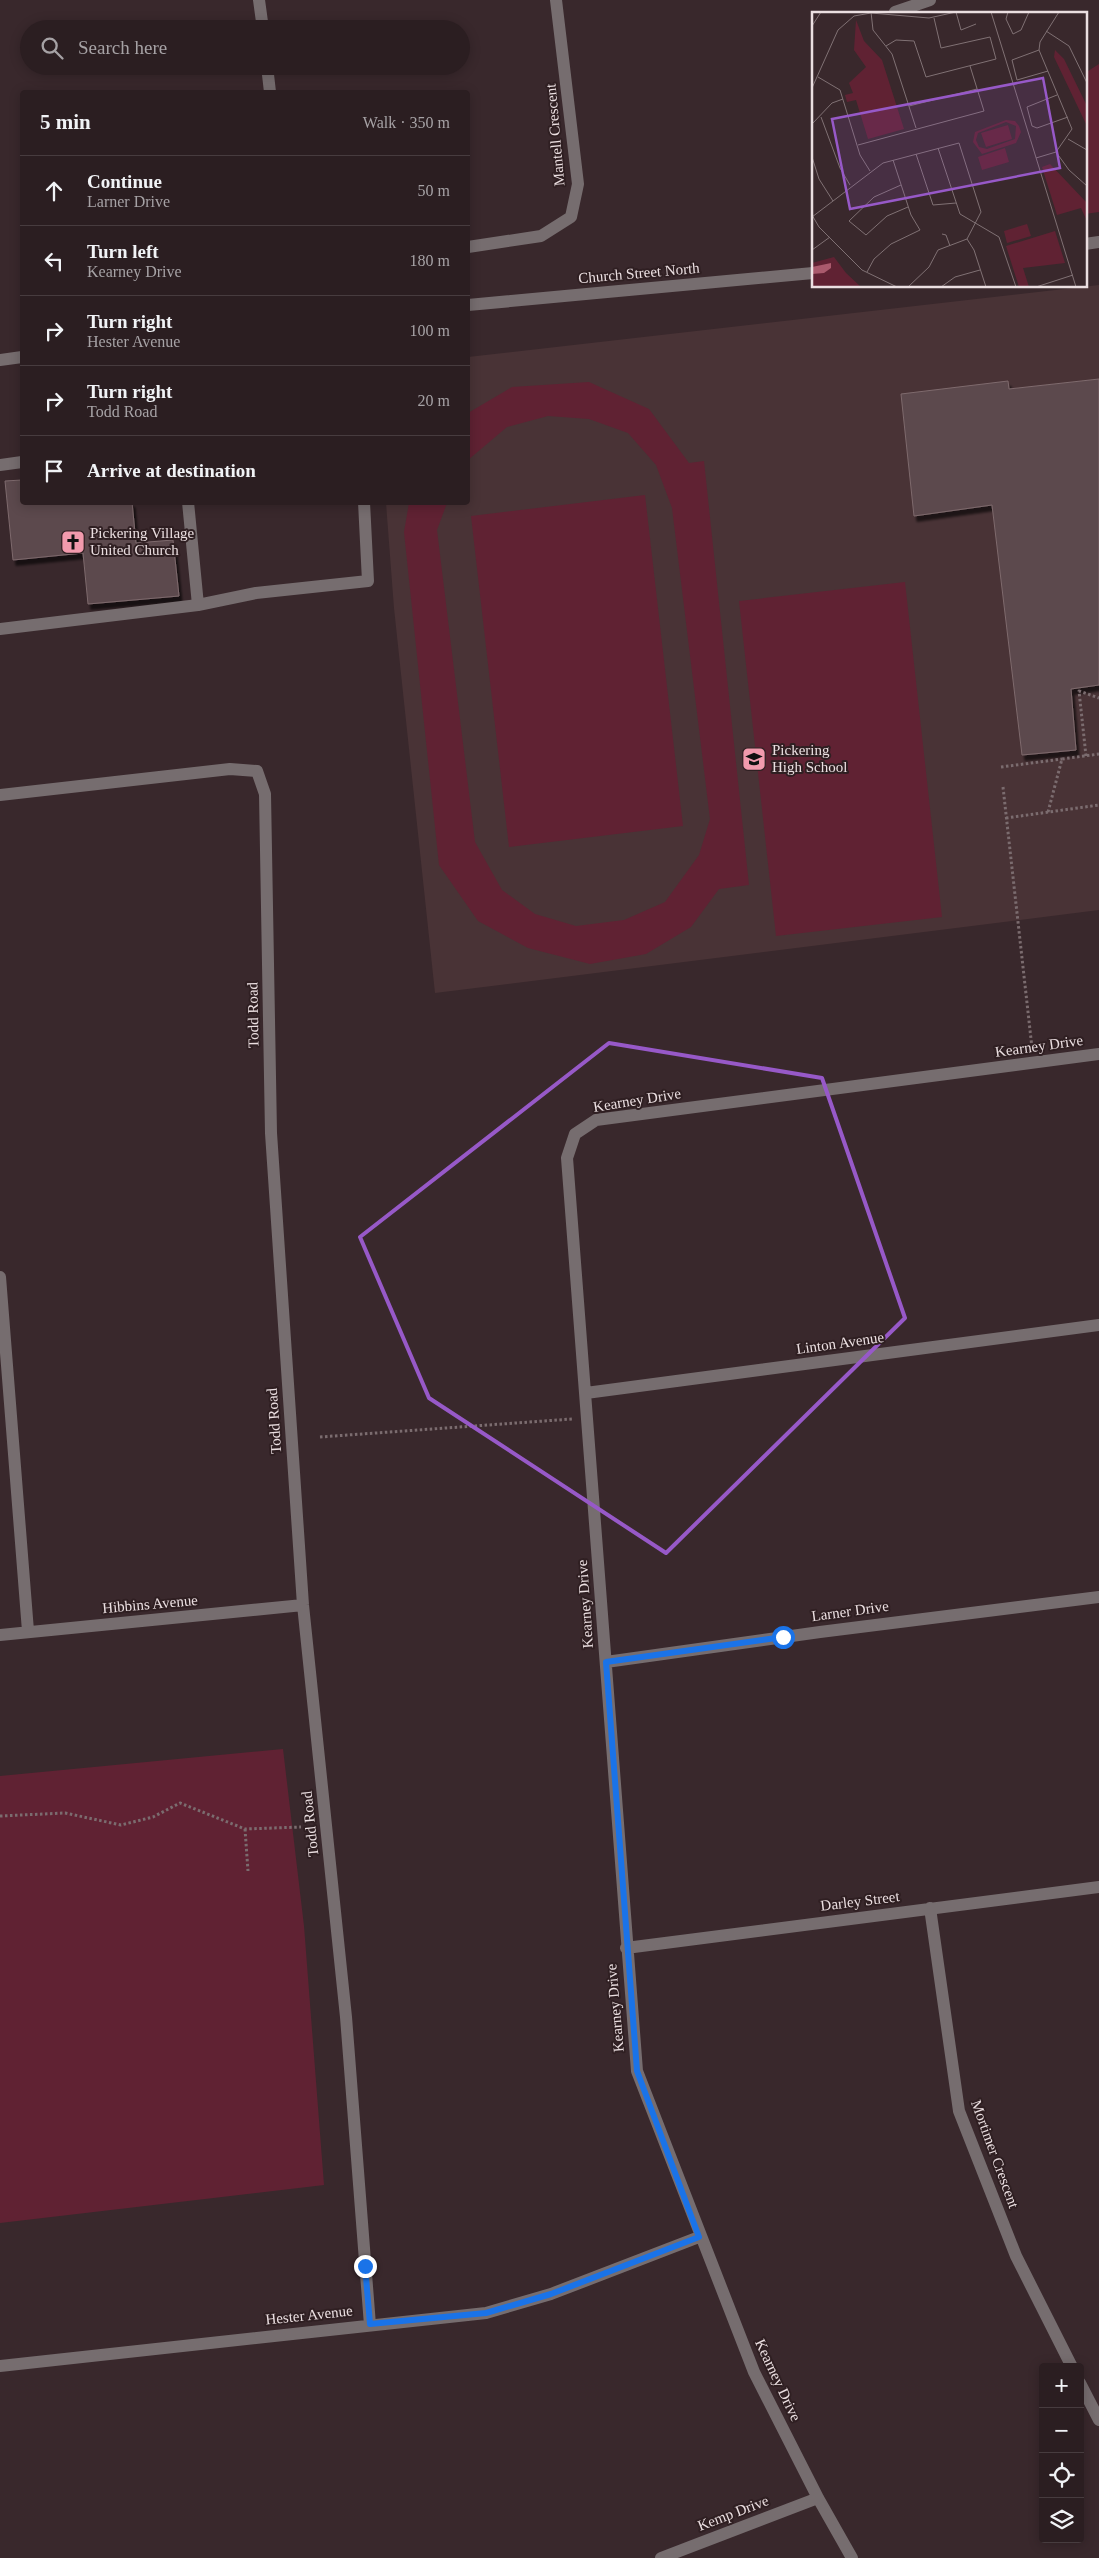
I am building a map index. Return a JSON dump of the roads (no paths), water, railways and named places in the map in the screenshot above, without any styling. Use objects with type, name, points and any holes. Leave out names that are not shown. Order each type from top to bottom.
[{"type":"street","points":[[259,0],[262,20]]},
{"type":"street","name":"Mantell Crescent","points":[[470,247],[541,236],[571,217],[578,184],[556,0]]},
{"type":"street","points":[[888,0],[894,12]]},
{"type":"street","points":[[898,12],[930,0]]},
{"type":"street","points":[[268,75],[270,90]]},
{"type":"street","points":[[1086,244],[1099,242]]},
{"type":"street","name":"Church Street North","points":[[470,305],[812,273]]},
{"type":"street","points":[[0,360],[20,357]]},
{"type":"street","points":[[0,465],[20,462]]},
{"type":"street","points":[[188,505],[198,605]]},
{"type":"street","points":[[0,629],[198,605],[256,592],[368,581],[364,505]]},
{"type":"street","name":"Todd Road","points":[[0,795],[230,769],[257,771],[265,794],[271,1133],[303,1605],[345,2008],[370,2324]]},
{"type":"street","name":"Kearney Drive","points":[[852,2558],[818,2498],[754,2372],[712,2260],[699,2237],[637,2071],[626,1948],[567,1158],[576,1134],[596,1120],[1099,1054]]},
{"type":"street","points":[[0,1277],[28,1631]]},
{"type":"street","name":"Linton Avenue","points":[[586,1393],[1099,1325]]},
{"type":"street","name":"Larner Drive","points":[[606,1662],[849,1628],[1099,1597]]},
{"type":"street","name":"Hibbins Avenue","points":[[0,1635],[303,1605]]},
{"type":"street","name":"Darley Street","points":[[626,1948],[1099,1886]]},
{"type":"street","name":"Mortimer Crescent","points":[[930,1908],[959,2111],[1016,2256],[1070,2363]]},
{"type":"street","name":"Hester Avenue","points":[[0,2366],[370,2324],[486,2313],[551,2294],[699,2237]]},
{"type":"street","points":[[1084,2391],[1099,2420]]},
{"type":"street","name":"Kemp Drive","points":[[661,2558],[818,2498]]},
{"type":"place","name":"Pickering Village United Church","points":[[73,542]]},
{"type":"place","name":"Pickering High School","points":[[754,759]]}]
